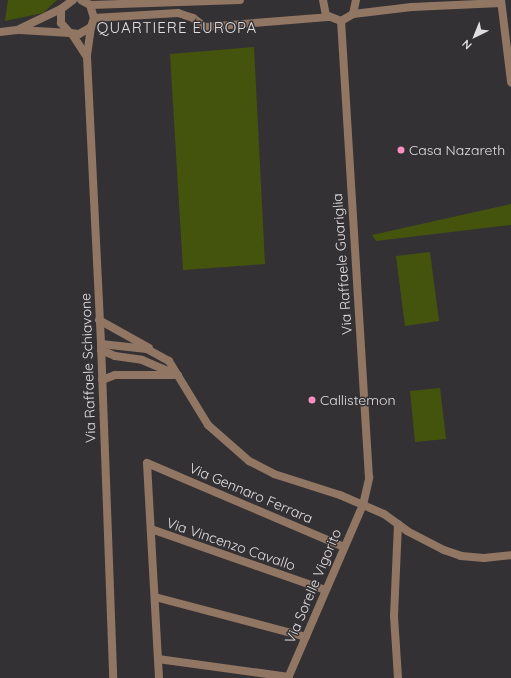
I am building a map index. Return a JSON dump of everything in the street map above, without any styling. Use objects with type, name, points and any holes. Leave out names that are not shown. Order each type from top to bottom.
[{"type":"street","points":[[17,30],[61,9],[73,0]]},
{"type":"street","points":[[81,0],[90,5],[191,0],[240,0]]},
{"type":"street","points":[[106,0],[114,5]]},
{"type":"street","points":[[322,0],[323,10],[328,17]]},
{"type":"street","points":[[353,14],[356,0]]},
{"type":"street","points":[[90,5],[94,18],[178,13],[193,18],[205,27],[328,17],[341,21],[353,14],[412,7],[501,2],[511,82]]},
{"type":"street","points":[[61,9],[61,23],[71,33],[87,57]]},
{"type":"street","name":"Via Raffaele Schiavone","points":[[94,18],[91,27],[87,57],[101,347],[113,678]]},
{"type":"street","name":"Via Raffaele Guariglia","points":[[341,21],[368,478],[363,505]]},
{"type":"street","points":[[0,32],[17,30],[79,34],[91,27]]},
{"type":"street","points":[[99,320],[169,361],[208,425],[249,461],[274,474],[363,505],[384,514],[398,524],[444,550],[461,556],[501,557],[511,555]]},
{"type":"street","points":[[101,347],[115,356],[142,360],[178,375]]},
{"type":"street","points":[[101,347],[147,349],[162,356]]},
{"type":"street","points":[[102,380],[115,375],[178,375]]},
{"type":"street","name":"Via Gennaro Ferrara","points":[[151,530],[147,463],[344,547]]},
{"type":"street","name":"Via Sorelle Vigorito","points":[[288,677],[363,505]]},
{"type":"street","points":[[398,524],[394,616],[398,678]]},
{"type":"street","points":[[151,530],[159,678]]},
{"type":"street","name":"Via Vincenzo Cavallo","points":[[151,530],[326,590]]},
{"type":"street","points":[[501,557],[511,560]]},
{"type":"street","points":[[155,597],[306,637]]},
{"type":"street","points":[[158,659],[288,677]]},
{"type":"green space","points":[[8,0],[57,0],[43,13],[5,21]]},
{"type":"green space","points":[[254,47],[265,264],[183,270],[170,54]]},
{"type":"green space","points":[[511,204],[511,225],[376,241],[372,235]]},
{"type":"green space","points":[[430,252],[439,321],[405,326],[396,256]]},
{"type":"green space","points":[[440,388],[446,439],[415,442],[410,391]]},
{"type":"place","name":"Casa Nazareth","points":[[401,150]]},
{"type":"place","name":"Callistemon","points":[[312,400]]},
{"type":"district","name":"QUARTIERE EUROPA","points":[[177,28]]}]
